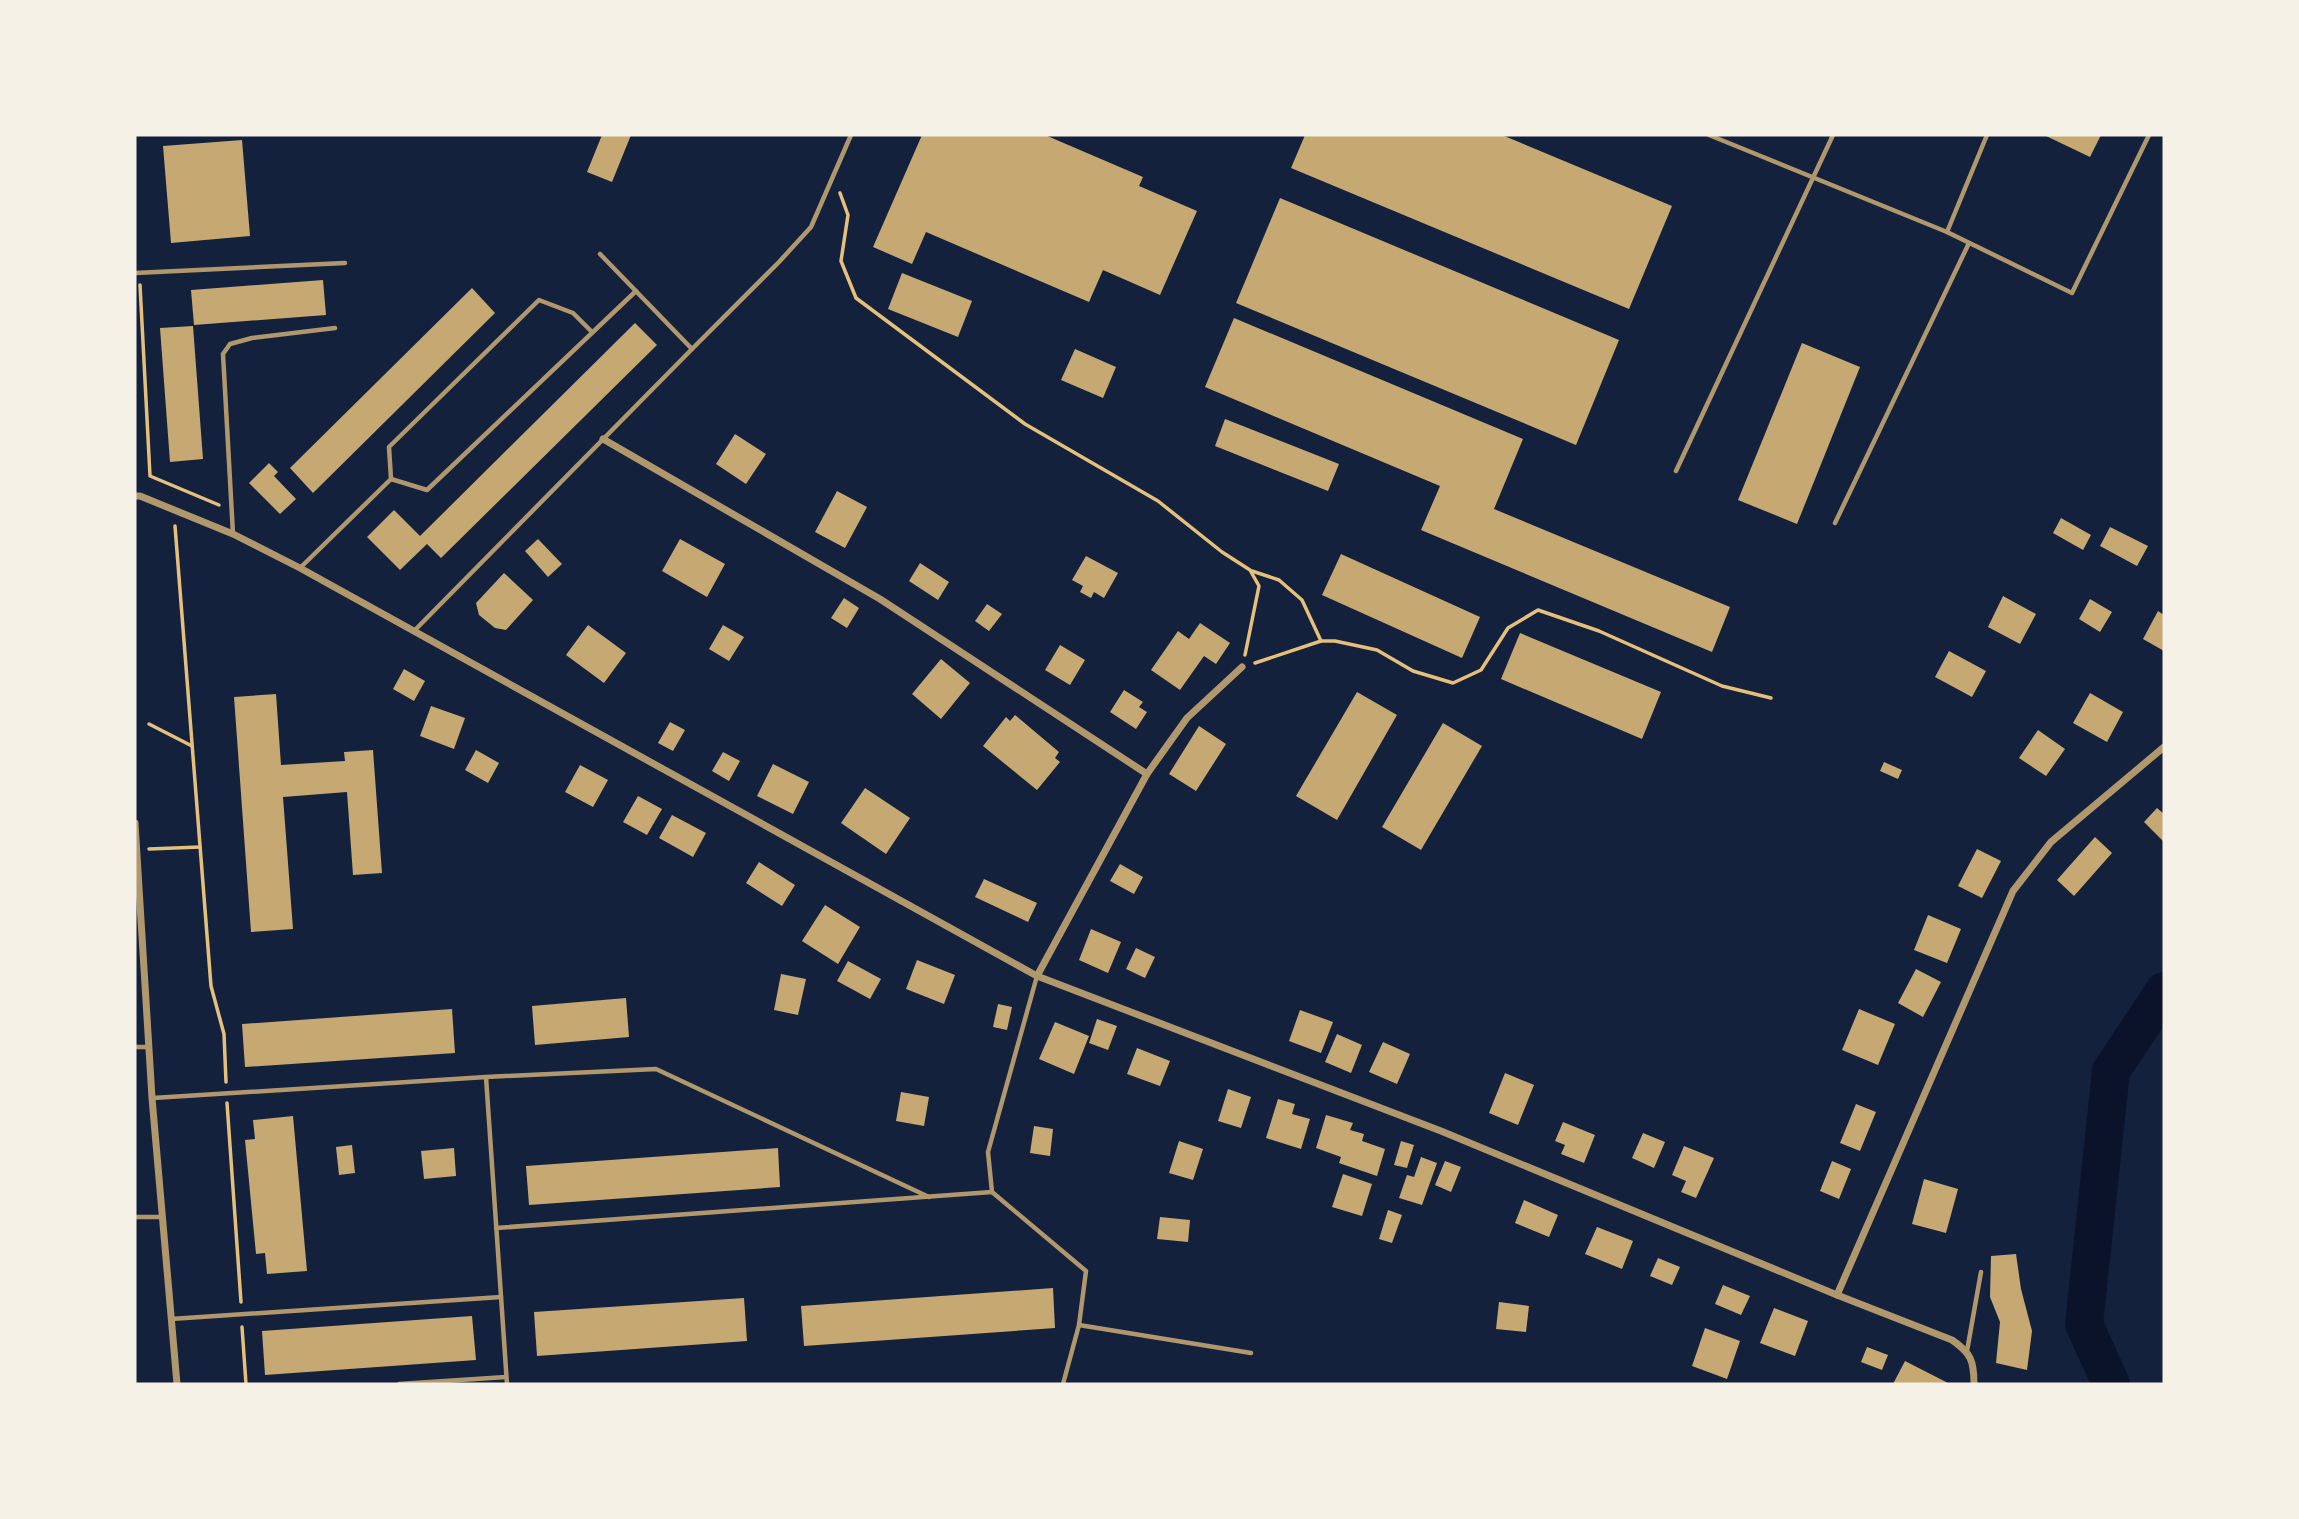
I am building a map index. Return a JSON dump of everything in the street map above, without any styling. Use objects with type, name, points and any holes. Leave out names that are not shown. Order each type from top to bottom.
[{"type":"street","points":[[603,439],[880,599],[1147,774]]},
{"type":"street","points":[[135,496],[233,534],[300,568],[1037,976],[1441,1131],[1952,1340],[1968,1351],[1974,1368],[1974,1384]]},
{"type":"street","points":[[1037,976],[1147,774],[1186,718],[1242,667]]},
{"type":"street","points":[[1837,1295],[2013,891],[2051,842],[2164,747]]},
{"type":"street","points":[[135,823],[152,1098],[177,1384]]},
{"type":"lane","points":[[415,630],[811,227],[851,135]]},
{"type":"lane","points":[[1709,135],[1947,232],[2072,293],[2150,135]]},
{"type":"lane","points":[[1676,471],[1833,135]]},
{"type":"lane","points":[[1947,232],[1987,135]]},
{"type":"lane","points":[[1835,523],[1969,243]]},
{"type":"lane","points":[[600,254],[692,349]]},
{"type":"lane","points":[[137,273],[345,263]]},
{"type":"lane","points":[[391,478],[427,490],[636,291]]},
{"type":"lane","points":[[300,568],[391,478],[389,447],[540,300],[573,313],[592,332]]},
{"type":"lane","points":[[233,534],[223,354],[230,344],[252,338],[335,328]]},
{"type":"lane","points":[[1037,976],[988,1152],[992,1192],[1086,1271],[1079,1325],[1063,1384]]},
{"type":"lane","points":[[135,1047],[149,1047]]},
{"type":"lane","points":[[152,1098],[656,1069],[931,1198]]},
{"type":"lane","points":[[486,1077],[507,1384]]},
{"type":"lane","points":[[496,1228],[992,1192]]},
{"type":"lane","points":[[135,1217],[162,1217]]},
{"type":"lane","points":[[1968,1351],[1981,1272]]},
{"type":"lane","points":[[171,1319],[501,1297]]},
{"type":"lane","points":[[1079,1325],[1251,1353]]},
{"type":"lane","points":[[399,1384],[506,1377]]},
{"type":"path","points":[[834,175],[848,215],[841,261],[856,298],[1026,424],[1158,501],[1222,552],[1250,570],[1279,580],[1302,600],[1321,641]]},
{"type":"path","points":[[137,273],[150,476],[232,510]]},
{"type":"path","points":[[174,509],[211,986],[224,1034],[246,1384]]},
{"type":"path","points":[[1242,667],[1259,586],[1250,570]]},
{"type":"path","points":[[1242,667],[1321,641],[1335,641],[1377,650],[1413,671],[1453,683],[1481,670],[1508,628],[1538,610],[1599,631],[1722,686],[1771,698]]},
{"type":"path","points":[[149,724],[192,746]]},
{"type":"path","points":[[136,850],[200,847]]},
{"type":"building","points":[[602,135],[631,135],[612,182],[587,172]]},
{"type":"building","points":[[922,135],[1045,135],[1143,177],[1139,186],[1197,211],[1160,295],[1103,270],[1089,302],[926,232],[912,264],[873,247]]},
{"type":"building","points":[[1305,135],[1502,135],[1672,206],[1629,309],[1291,168]]},
{"type":"building","points":[[2044,135],[2101,135],[2090,157]]},
{"type":"building","points":[[242,140],[250,236],[171,243],[163,146]]},
{"type":"building","points":[[1280,198],[1619,340],[1576,445],[1236,303]]},
{"type":"building","points":[[902,273],[972,301],[958,337],[888,309]]},
{"type":"building","points":[[323,280],[326,315],[194,325],[191,290]]},
{"type":"building","points":[[472,288],[495,313],[313,493],[290,468]]},
{"type":"building","points":[[1234,318],[1523,439],[1494,509],[1730,607],[1712,652],[1421,530],[1440,486],[1205,387]]},
{"type":"building","points":[[635,323],[657,345],[441,558],[427,544],[400,570],[367,537],[394,510],[420,536]]},
{"type":"building","points":[[193,326],[203,459],[170,462],[160,328]]},
{"type":"building","points":[[1802,343],[1860,367],[1797,524],[1738,500]]},
{"type":"building","points":[[1075,349],[1116,367],[1103,398],[1061,380]]},
{"type":"building","points":[[1225,419],[1339,464],[1328,491],[1215,446]]},
{"type":"building","points":[[735,434],[766,454],[746,484],[716,464]]},
{"type":"building","points":[[269,463],[278,472],[274,476],[296,499],[280,514],[249,483]]},
{"type":"building","points":[[837,491],[867,507],[845,548],[815,532]]},
{"type":"building","points":[[2061,518],[2091,535],[2083,550],[2053,533]]},
{"type":"building","points":[[2110,527],[2148,546],[2137,566],[2100,546]]},
{"type":"building","points":[[538,539],[562,564],[548,577],[525,551]]},
{"type":"building","points":[[680,539],[725,564],[707,597],[662,571]]},
{"type":"building","points":[[1341,554],[1480,617],[1462,658],[1322,595]]},
{"type":"building","points":[[1086,556],[1118,573],[1104,598],[1094,592],[1091,598],[1080,592],[1083,586],[1072,580]]},
{"type":"building","points":[[920,563],[949,582],[938,600],[909,581]]},
{"type":"building","points":[[504,573],[533,600],[506,630],[495,628],[479,615],[476,603]]},
{"type":"building","points":[[2003,596],[2036,614],[2020,644],[1988,627]]},
{"type":"building","points":[[844,598],[859,608],[847,628],[831,618]]},
{"type":"building","points":[[2090,599],[2112,612],[2100,632],[2079,619]]},
{"type":"building","points":[[987,604],[1002,614],[989,631],[975,621]]},
{"type":"building","points":[[2158,611],[2164,615],[2164,651],[2143,639]]},
{"type":"building","points":[[1200,623],[1230,643],[1216,664],[1204,656],[1180,690],[1151,670],[1178,631],[1189,639]]},
{"type":"building","points":[[588,625],[626,653],[604,683],[566,655]]},
{"type":"building","points":[[723,625],[744,637],[729,661],[709,649]]},
{"type":"building","points":[[1520,633],[1661,692],[1642,739],[1501,679]]},
{"type":"building","points":[[1060,645],[1085,660],[1070,685],[1045,670]]},
{"type":"building","points":[[1949,651],[1986,671],[1972,697],[1935,677]]},
{"type":"building","points":[[941,659],[970,683],[941,719],[912,694]]},
{"type":"building","points":[[404,669],[425,681],[414,701],[393,689]]},
{"type":"building","points":[[1124,690],[1143,702],[1139,707],[1147,712],[1136,729],[1110,712]]},
{"type":"building","points":[[1357,692],[1397,715],[1337,820],[1296,796]]},
{"type":"building","points":[[2090,693],[2123,712],[2107,742],[2073,723]]},
{"type":"building","points":[[276,694],[281,765],[345,761],[344,752],[373,750],[382,873],[353,875],[347,792],[283,797],[293,929],[251,932],[234,697]]},
{"type":"building","points":[[431,706],[465,718],[454,749],[420,736]]},
{"type":"building","points":[[1015,715],[1059,752],[1055,758],[1060,762],[1037,790],[983,746],[1006,717],[1010,721]]},
{"type":"building","points":[[670,722],[685,730],[673,751],[658,743]]},
{"type":"building","points":[[1443,723],[1482,746],[1421,850],[1382,827]]},
{"type":"building","points":[[1199,726],[1226,744],[1196,791],[1169,774]]},
{"type":"building","points":[[2038,730],[2065,749],[2046,776],[2019,758]]},
{"type":"building","points":[[476,750],[499,763],[488,783],[465,770]]},
{"type":"building","points":[[723,752],[740,761],[729,781],[712,771]]},
{"type":"building","points":[[1884,762],[1902,770],[1898,779],[1880,771]]},
{"type":"building","points":[[773,764],[809,782],[793,814],[757,796]]},
{"type":"building","points":[[580,765],[608,780],[593,807],[565,792]]},
{"type":"building","points":[[865,788],[910,818],[886,854],[841,823]]},
{"type":"building","points":[[638,796],[662,809],[647,835],[623,822]]},
{"type":"building","points":[[2157,808],[2164,814],[2164,842],[2144,822]]},
{"type":"building","points":[[672,815],[706,833],[693,857],[659,838]]},
{"type":"building","points":[[2095,837],[2112,853],[2074,896],[2057,880]]},
{"type":"building","points":[[1977,849],[2001,861],[1982,898],[1958,886]]},
{"type":"building","points":[[759,862],[795,885],[782,906],[746,883]]},
{"type":"building","points":[[1120,864],[1143,877],[1134,894],[1110,881]]},
{"type":"building","points":[[984,879],[1037,903],[1028,922],[975,897]]},
{"type":"building","points":[[825,905],[860,927],[838,964],[802,941]]},
{"type":"building","points":[[1928,915],[1961,929],[1947,963],[1914,950]]},
{"type":"building","points":[[1091,929],[1121,942],[1108,973],[1079,960]]},
{"type":"building","points":[[1136,948],[1155,957],[1145,978],[1126,969]]},
{"type":"building","points":[[917,960],[955,975],[944,1004],[906,989]]},
{"type":"building","points":[[848,961],[881,979],[870,999],[837,981]]},
{"type":"building","points":[[1916,969],[1941,982],[1923,1017],[1898,1003]]},
{"type":"building","points":[[781,974],[806,979],[798,1015],[774,1010]]},
{"type":"building","points":[[626,998],[629,1037],[535,1045],[532,1006]]},
{"type":"building","points":[[998,1004],[1012,1007],[1007,1030],[993,1027]]},
{"type":"building","points":[[452,1009],[455,1053],[245,1067],[242,1024]]},
{"type":"building","points":[[1859,1009],[1895,1024],[1878,1065],[1842,1050]]},
{"type":"building","points":[[1300,1010],[1333,1022],[1321,1053],[1289,1041]]},
{"type":"building","points":[[1097,1019],[1117,1026],[1108,1050],[1089,1043]]},
{"type":"building","points":[[1055,1022],[1089,1036],[1074,1074],[1039,1059]]},
{"type":"building","points":[[1337,1034],[1362,1045],[1351,1073],[1325,1062]]},
{"type":"building","points":[[1383,1042],[1410,1054],[1397,1084],[1369,1072]]},
{"type":"building","points":[[1137,1048],[1170,1061],[1160,1086],[1127,1074]]},
{"type":"building","points":[[1505,1073],[1534,1085],[1518,1125],[1489,1113]]},
{"type":"building","points":[[1228,1089],[1251,1097],[1241,1128],[1218,1121]]},
{"type":"building","points":[[901,1092],[929,1097],[924,1126],[896,1121]]},
{"type":"building","points":[[1278,1099],[1295,1104],[1292,1114],[1310,1119],[1301,1149],[1266,1138]]},
{"type":"building","points":[[1856,1104],[1876,1112],[1860,1151],[1840,1143]]},
{"type":"building","points":[[1326,1115],[1353,1123],[1350,1130],[1364,1134],[1362,1141],[1385,1149],[1377,1176],[1339,1163],[1341,1157],[1316,1148]]},
{"type":"building","points":[[293,1116],[307,1271],[267,1274],[265,1253],[256,1254],[245,1140],[255,1139],[253,1120]]},
{"type":"building","points":[[1563,1122],[1595,1135],[1584,1163],[1561,1154],[1565,1145],[1555,1141]]},
{"type":"building","points":[[1034,1126],[1053,1129],[1050,1156],[1030,1153]]},
{"type":"building","points":[[1643,1133],[1665,1142],[1654,1168],[1632,1158]]},
{"type":"building","points":[[1179,1141],[1203,1149],[1193,1180],[1169,1173]]},
{"type":"building","points":[[1401,1141],[1414,1145],[1407,1168],[1394,1165]]},
{"type":"building","points":[[352,1145],[355,1173],[339,1175],[336,1147]]},
{"type":"building","points":[[1684,1146],[1714,1158],[1696,1198],[1681,1192],[1686,1181],[1672,1175]]},
{"type":"building","points":[[454,1148],[456,1176],[424,1179],[421,1151]]},
{"type":"building","points":[[778,1148],[780,1187],[529,1205],[526,1166]]},
{"type":"building","points":[[1421,1157],[1437,1163],[1422,1205],[1399,1198],[1407,1175],[1414,1177]]},
{"type":"building","points":[[1445,1161],[1461,1167],[1451,1192],[1435,1185]]},
{"type":"building","points":[[1832,1161],[1851,1169],[1839,1199],[1820,1191]]},
{"type":"building","points":[[1343,1174],[1372,1184],[1362,1216],[1332,1207]]},
{"type":"building","points":[[1924,1179],[1958,1189],[1946,1233],[1912,1224]]},
{"type":"building","points":[[1524,1200],[1558,1215],[1549,1237],[1515,1223]]},
{"type":"building","points":[[1388,1210],[1402,1215],[1392,1243],[1379,1239]]},
{"type":"building","points":[[1160,1217],[1190,1220],[1188,1242],[1157,1239]]},
{"type":"building","points":[[1597,1227],[1633,1241],[1622,1269],[1585,1254]]},
{"type":"building","points":[[2016,1254],[2021,1289],[2032,1331],[2027,1370],[1996,1363],[2000,1322],[1990,1297],[1991,1256]]},
{"type":"building","points":[[1658,1258],[1680,1267],[1672,1285],[1650,1276]]},
{"type":"building","points":[[1723,1285],[1750,1296],[1741,1315],[1715,1304]]},
{"type":"building","points":[[1053,1288],[1055,1328],[804,1346],[801,1306]]},
{"type":"building","points":[[744,1298],[747,1341],[537,1356],[534,1312]]},
{"type":"building","points":[[1499,1302],[1529,1306],[1526,1332],[1496,1329]]},
{"type":"building","points":[[1774,1308],[1808,1321],[1795,1356],[1760,1343]]},
{"type":"building","points":[[472,1316],[476,1360],[265,1375],[262,1331]]},
{"type":"building","points":[[1705,1328],[1740,1341],[1727,1379],[1692,1366]]},
{"type":"building","points":[[1867,1347],[1888,1355],[1882,1370],[1861,1362]]},
{"type":"building","points":[[1905,1361],[1950,1384],[1893,1384]]},
{"type":"waterway","points":[[2111,1384],[2084,1324],[2111,1071],[2164,991]]}]
